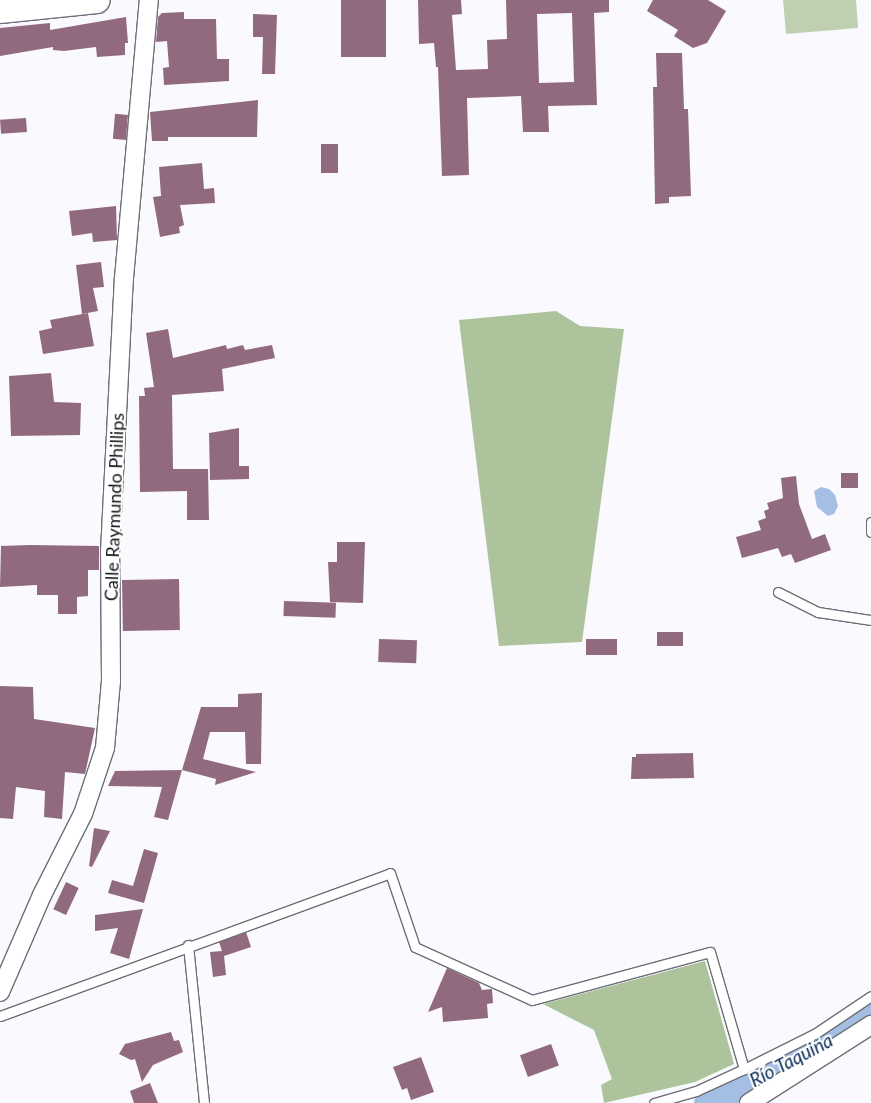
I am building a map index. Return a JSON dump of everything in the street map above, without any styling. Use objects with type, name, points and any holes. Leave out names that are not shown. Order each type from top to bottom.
[{"type":"main road","points":[[0,10],[96,0]]},
{"type":"street","name":"Calle Raymundo Phillips","points":[[0,992],[42,895],[83,814],[105,748],[111,681],[110,552],[124,278],[149,0]]},
{"type":"street","points":[[749,1103],[871,1025]]},
{"type":"lane","points":[[871,522],[871,532]]},
{"type":"lane","points":[[778,592],[818,612],[871,620]]},
{"type":"lane","points":[[0,1016],[188,945],[390,873],[415,947],[532,1000],[710,952],[744,1069]]},
{"type":"lane","points":[[188,945],[204,1103]]},
{"type":"lane","points":[[654,1103],[696,1091],[744,1069],[816,1033],[871,996]]},
{"type":"green space","points":[[783,0],[856,0],[858,28],[786,34]]},
{"type":"green space","points":[[556,311],[580,326],[624,329],[582,642],[499,646],[459,320]]},
{"type":"green space","points":[[705,961],[734,1064],[695,1082],[604,1103],[601,1085],[612,1079],[594,1030],[543,1004]]},
{"type":"water","points":[[821,487],[829,489],[835,495],[838,506],[834,514],[828,516],[817,507],[814,491]]},
{"type":"building","points":[[341,0],[386,0],[386,57],[341,57]]},
{"type":"building","points":[[418,0],[461,0],[462,14],[452,15],[456,70],[488,69],[487,40],[507,39],[506,0],[609,0],[609,12],[594,13],[597,105],[548,106],[549,132],[523,132],[521,96],[467,98],[469,175],[442,176],[438,67],[436,67],[434,43],[419,44]],"holes":[[[572,13],[574,82],[539,83],[537,14]]]},
{"type":"building","points":[[653,0],[708,0],[726,11],[707,43],[693,48],[674,36],[678,30],[647,11]]},
{"type":"building","points":[[184,12],[184,19],[216,19],[217,59],[229,59],[229,81],[164,85],[163,68],[169,67],[167,41],[156,42],[158,17],[162,13]]},
{"type":"building","points":[[253,14],[277,15],[275,74],[262,74],[263,37],[253,37]]},
{"type":"building","points":[[126,17],[128,43],[125,43],[125,55],[97,57],[96,47],[64,51],[53,50],[53,47],[0,56],[0,28],[50,23],[50,30]]},
{"type":"building","points":[[656,53],[682,53],[684,109],[688,109],[691,196],[669,197],[669,203],[655,204],[653,87],[657,87]]},
{"type":"building","points":[[258,100],[257,137],[168,137],[168,141],[152,141],[150,112]]},
{"type":"building","points":[[115,114],[128,115],[126,140],[113,139]]},
{"type":"building","points":[[26,118],[27,132],[1,134],[0,120]]},
{"type":"building","points":[[321,144],[338,144],[338,173],[321,173]]},
{"type":"building","points":[[202,163],[204,189],[214,188],[215,203],[180,205],[184,225],[179,227],[180,233],[160,237],[153,197],[161,196],[159,167]]},
{"type":"building","points":[[116,206],[117,240],[93,242],[92,233],[72,236],[69,211]]},
{"type":"building","points":[[101,262],[104,287],[93,288],[98,311],[82,314],[76,265]]},
{"type":"building","points":[[88,313],[94,346],[43,354],[39,331],[52,328],[50,320]]},
{"type":"building","points":[[168,329],[173,358],[226,345],[227,349],[243,345],[245,350],[272,345],[275,358],[222,369],[224,391],[172,395],[173,469],[208,469],[209,520],[187,520],[187,491],[140,492],[139,396],[145,396],[144,388],[154,387],[146,333]]},
{"type":"building","points":[[51,373],[54,402],[81,403],[80,435],[11,436],[9,376]]},
{"type":"building","points":[[239,428],[239,466],[249,466],[249,479],[210,480],[209,433]]},
{"type":"building","points":[[841,473],[858,473],[858,488],[841,488]]},
{"type":"building","points":[[796,476],[799,504],[812,539],[825,534],[831,550],[795,563],[791,554],[782,557],[778,548],[742,558],[736,537],[761,530],[758,521],[766,518],[764,511],[769,509],[767,503],[783,498],[781,478]]},
{"type":"building","points":[[337,542],[365,542],[363,603],[330,602],[328,562],[337,562]]},
{"type":"building","points":[[1,546],[99,546],[99,570],[88,570],[88,596],[77,597],[77,614],[58,614],[58,595],[37,595],[37,585],[0,587]]},
{"type":"building","points":[[179,579],[180,630],[123,631],[122,580]]},
{"type":"building","points":[[284,601],[336,603],[335,618],[283,616]]},
{"type":"building","points":[[657,632],[683,632],[683,646],[657,646]]},
{"type":"building","points":[[379,639],[417,640],[416,663],[378,662]]},
{"type":"building","points":[[586,639],[617,639],[617,655],[586,655]]},
{"type":"building","points":[[0,686],[33,687],[34,719],[95,728],[85,774],[65,772],[62,819],[44,817],[45,791],[16,787],[13,819],[0,818]]},
{"type":"building","points":[[262,693],[261,764],[246,764],[245,732],[210,732],[203,759],[256,772],[215,785],[216,779],[182,770],[201,707],[238,707],[238,694]]},
{"type":"building","points":[[693,753],[694,778],[631,779],[632,757],[636,757],[636,754]]},
{"type":"building","points":[[182,770],[168,820],[154,817],[162,787],[108,786],[115,771]]},
{"type":"building","points":[[94,828],[110,831],[92,867],[89,866]]},
{"type":"building","points":[[144,849],[158,853],[144,903],[108,893],[112,880],[133,886]]},
{"type":"building","points":[[66,882],[79,888],[66,915],[53,909]]},
{"type":"building","points":[[143,909],[129,959],[110,953],[118,928],[95,931],[95,915]]},
{"type":"building","points":[[246,932],[251,947],[224,956],[226,975],[213,977],[210,952],[222,951],[219,942]]},
{"type":"building","points":[[447,968],[479,983],[482,990],[492,989],[493,1003],[487,1004],[488,1018],[443,1022],[442,1007],[428,1012]]},
{"type":"building","points":[[171,1032],[174,1041],[179,1040],[183,1052],[153,1065],[142,1082],[135,1059],[131,1060],[119,1054],[125,1044]]},
{"type":"building","points":[[551,1044],[559,1066],[528,1077],[520,1055]]},
{"type":"building","points":[[421,1057],[434,1092],[411,1100],[407,1088],[402,1090],[393,1067]]},
{"type":"building","points":[[150,1083],[158,1103],[134,1103],[130,1091]]},
{"type":"waterway","name":"Río Taquiña","points":[[709,1103],[845,1031],[871,1013]]}]
